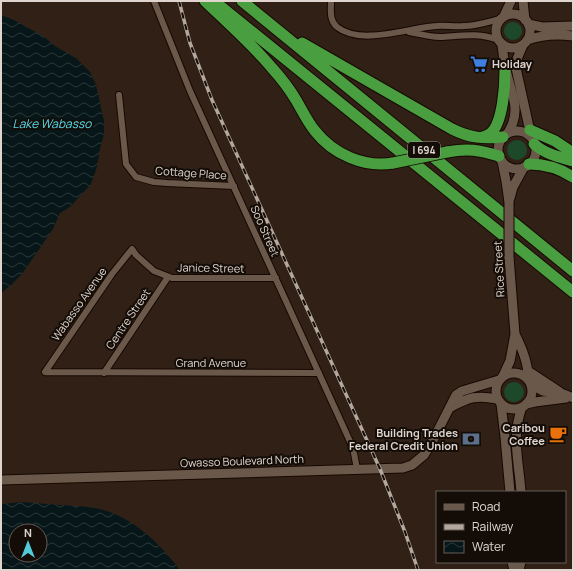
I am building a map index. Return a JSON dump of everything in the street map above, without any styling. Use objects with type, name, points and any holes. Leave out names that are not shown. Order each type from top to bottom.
[{"type":"highway","points":[[205,1],[270,65],[295,98],[315,130],[324,141],[339,151],[356,160],[372,164],[393,164],[466,149],[482,151],[500,159]]},
{"type":"highway","name":"I 694","points":[[214,1],[573,292]]},
{"type":"highway","name":"I 694","points":[[242,1],[573,271]]},
{"type":"highway","points":[[276,28],[452,130],[470,137],[505,135]]},
{"type":"highway","points":[[483,137],[492,133],[500,114],[506,70]]},
{"type":"highway","points":[[532,138],[550,138],[573,153]]},
{"type":"highway","points":[[532,138],[541,150],[550,155],[573,161]]},
{"type":"highway","points":[[527,166],[546,165],[573,176]]},
{"type":"main road","points":[[511,1],[497,24],[496,30],[514,97],[515,108],[513,123],[499,144],[498,150],[500,159],[506,166],[512,168],[527,166],[535,155],[516,68],[517,59],[530,30],[523,1]]},
{"type":"main road","points":[[502,18],[515,14],[527,22],[542,27],[573,26]]},
{"type":"main road","points":[[500,42],[512,48],[536,37],[573,36]]},
{"type":"main road","points":[[505,135],[517,131],[522,132],[532,138]]},
{"type":"main road","name":"Rice Street","points":[[500,159],[506,181],[509,202],[509,257],[515,334],[510,361],[501,378]]},
{"type":"main road","name":"Rice Street","points":[[509,202],[513,187],[527,166]]},
{"type":"main road","name":"Rice Street","points":[[515,334],[520,344],[529,378]]},
{"type":"main road","points":[[510,491],[505,437],[499,402],[495,389],[501,378],[513,372],[569,396]]},
{"type":"main road","name":"Owasso Boulevard North","points":[[1,480],[399,468],[412,465],[427,450],[458,393],[501,378]]},
{"type":"main road","points":[[529,378],[543,391],[569,396]]},
{"type":"main road","points":[[521,491],[516,439],[517,421],[524,406],[532,395],[529,378]]},
{"type":"main road","points":[[451,407],[472,397],[482,397],[499,402],[510,409],[539,401],[565,399],[569,396]]},
{"type":"street","name":"Soo Street","points":[[154,1],[190,91],[353,448],[357,469]]},
{"type":"street","points":[[331,1],[331,16],[336,26],[342,30],[358,35],[370,36],[436,26],[476,25],[502,18]]},
{"type":"street","points":[[404,31],[438,37],[479,35],[490,37],[500,42]]},
{"type":"street","name":"Cottage Place","points":[[119,95],[126,164],[136,177],[154,182],[234,186]]},
{"type":"street","name":"Janice Street","points":[[132,249],[147,266],[168,277],[181,279],[276,278]]},
{"type":"street","name":"Wabasso Avenue","points":[[45,372],[112,274],[132,249]]},
{"type":"street","name":"Centre Street","points":[[104,373],[168,277]]},
{"type":"street","name":"Grand Avenue","points":[[45,372],[319,373]]},
{"type":"green space","points":[[513,22],[519,25],[522,31],[519,37],[513,40],[507,37],[504,31],[507,25]]},
{"type":"green space","points":[[517,140],[524,143],[527,150],[524,157],[517,160],[510,157],[507,150],[510,143]]},
{"type":"green space","points":[[510,382],[518,382],[524,388],[524,396],[518,402],[510,402],[504,396],[504,388]]},
{"type":"water","name":"Lake Wabasso","points":[[1,15],[14,20],[43,36],[55,46],[76,58],[90,72],[96,85],[104,121],[104,135],[97,167],[91,184],[70,207],[60,213],[53,229],[22,274],[1,293]]},
{"type":"water","points":[[21,502],[82,506],[116,514],[137,527],[156,542],[180,570],[1,570],[1,504]]},
{"type":"railway","points":[[179,1],[190,43],[212,100],[380,469],[405,532],[418,570]]},
{"type":"place","name":"Holiday","points":[[479,64]]},
{"type":"place","name":"Caribou Coffee","points":[[558,434]]},
{"type":"place","name":"Building Trades Federal Credit Union","points":[[471,439]]}]
